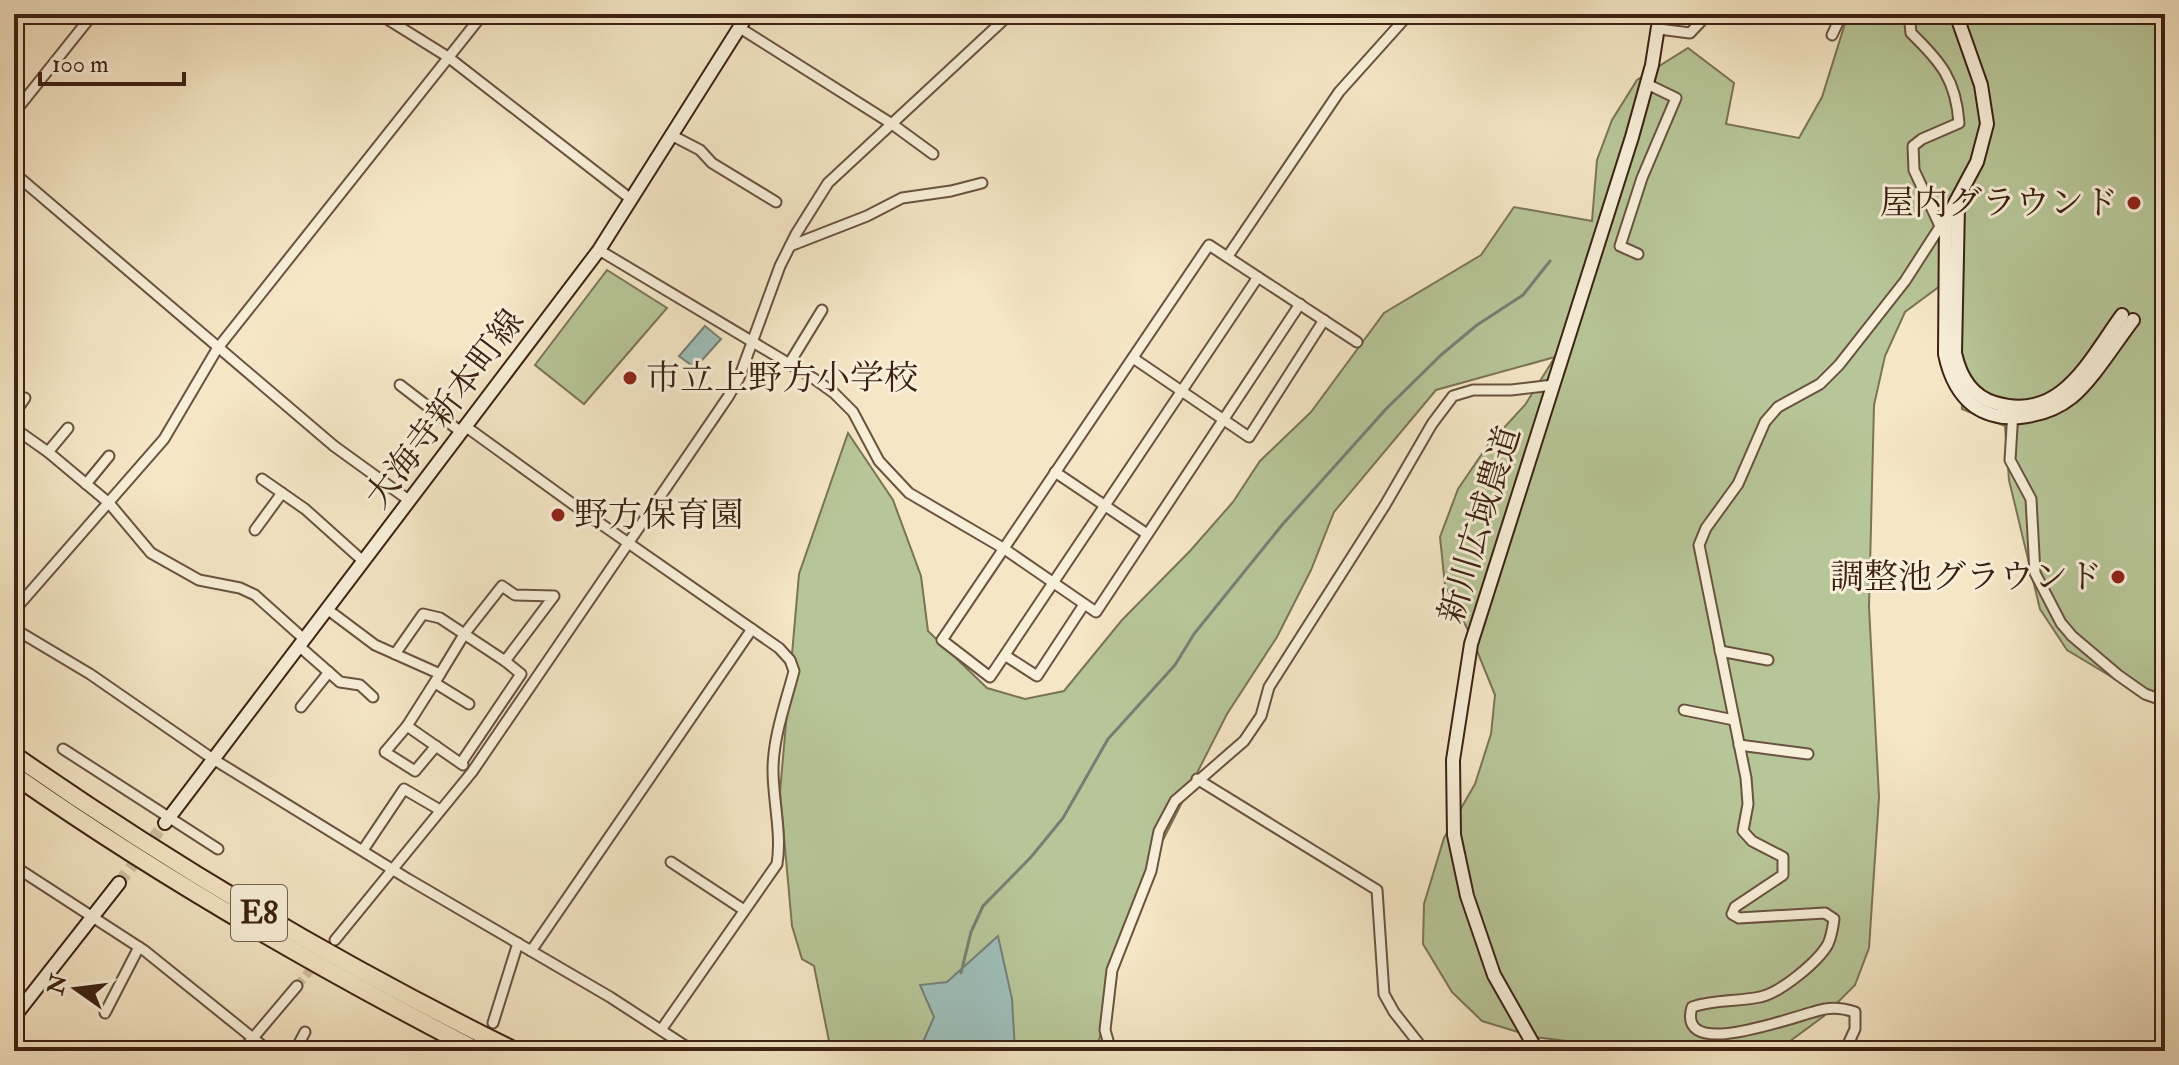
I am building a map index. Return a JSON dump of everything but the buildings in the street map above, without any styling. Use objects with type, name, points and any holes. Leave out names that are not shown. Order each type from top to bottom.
[{"type":"highway","name":"E8","points":[[14,755],[255,911],[515,1051]]},
{"type":"highway","name":"E8","points":[[14,775],[246,924],[478,1051]]},
{"type":"street","points":[[14,113],[93,14]]},
{"type":"street","points":[[379,14],[448,57],[632,200]]},
{"type":"street","points":[[483,14],[217,349],[164,439],[18,606],[16,634],[90,674],[213,759],[693,1051]]},
{"type":"street","name":"大海寺新本町線","points":[[167,821],[599,250],[748,14]]},
{"type":"street","points":[[335,940],[472,772],[739,378],[761,313],[790,246],[828,183],[1010,14]]},
{"type":"street","points":[[1228,256],[1339,92],[1409,14]]},
{"type":"street","name":"新川広域農道","points":[[1537,1051],[1494,975],[1467,896],[1454,835],[1451,791],[1456,737],[1471,644],[1610,212],[1647,84],[1660,14]]},
{"type":"street","points":[[1659,29],[1690,33],[1708,14]]},
{"type":"street","points":[[1832,35],[1842,14]]},
{"type":"street","points":[[1909,14],[1911,33],[1935,56],[1949,77],[1957,100],[1959,123],[1913,146],[1914,170],[1940,226]]},
{"type":"street","points":[[1845,1051],[1855,1029],[1855,1012],[1845,1008],[1826,1008],[1743,1034],[1711,1034],[1691,1025],[1689,1016],[1692,1007],[1757,998],[1779,990],[1804,970],[1828,944],[1834,919],[1825,913],[1739,918],[1732,914],[1735,907],[1783,875],[1783,857],[1752,841],[1743,831],[1748,804],[1739,745],[1699,545],[1706,528],[1738,484],[1765,422],[1778,407],[1820,384],[1839,365],[1905,281],[1958,199],[1977,162],[1987,124],[1981,85],[1956,14]]},
{"type":"street","points":[[740,28],[892,124],[933,154]]},
{"type":"street","points":[[1638,254],[1620,246],[1642,178],[1676,98],[1647,84]]},
{"type":"street","points":[[673,136],[700,150],[712,163],[776,202]]},
{"type":"street","points":[[14,173],[334,446],[410,501]]},
{"type":"street","points":[[790,246],[867,216],[902,198],[982,183]]},
{"type":"street","points":[[1958,199],[1955,353],[1959,371],[1981,399],[2013,413],[2053,399],[2068,388],[2127,318]]},
{"type":"street","points":[[1258,277],[990,677],[942,640],[1209,245],[1228,256],[1357,342]]},
{"type":"street","points":[[599,250],[834,393],[853,412],[879,461],[909,493],[1003,548],[1083,606],[1096,612],[1300,304]]},
{"type":"street","points":[[789,364],[822,310]]},
{"type":"street","points":[[1133,358],[1249,437],[1324,320]]},
{"type":"street","points":[[400,385],[779,648],[790,660],[794,671],[773,765],[779,849],[777,864],[661,1030]]},
{"type":"street","points":[[1111,1051],[1105,1030],[1112,970],[1151,871],[1159,831],[1175,801],[1244,741],[1261,716],[1269,687],[1385,505],[1432,424],[1453,396],[1473,390],[1553,385]]},
{"type":"street","points":[[14,414],[25,398]]},
{"type":"street","points":[[2013,413],[2010,460],[2031,499],[2035,573],[2061,623],[2118,675],[2145,694],[2165,701]]},
{"type":"street","points":[[14,428],[109,503],[151,553],[199,580],[240,588],[255,595],[340,682],[360,685],[373,697]]},
{"type":"street","points":[[48,452],[68,428]]},
{"type":"street","points":[[86,484],[109,456]]},
{"type":"street","points":[[1055,472],[1147,534]]},
{"type":"street","points":[[262,479],[305,509],[363,561]]},
{"type":"street","points":[[255,530],[282,493]]},
{"type":"street","points":[[436,746],[415,771],[385,752],[407,726],[465,633],[502,586],[515,595],[554,596],[505,661]]},
{"type":"street","points":[[1006,656],[1037,676],[1083,606]]},
{"type":"street","points":[[327,609],[375,645],[438,678],[469,704]]},
{"type":"street","points":[[395,654],[423,614],[440,618],[465,633],[521,674],[461,763]]},
{"type":"street","points":[[531,951],[752,629]]},
{"type":"street","points":[[1720,651],[1768,660]]},
{"type":"street","points":[[301,707],[329,672]]},
{"type":"street","points":[[1684,710],[1734,720]]},
{"type":"street","points":[[407,726],[472,772]]},
{"type":"street","points":[[1739,745],[1808,754]]},
{"type":"street","points":[[63,749],[167,821],[218,849]]},
{"type":"street","points":[[1197,779],[1377,890],[1384,994],[1420,1045],[1418,1051]]},
{"type":"street","points":[[363,850],[404,789],[440,810]]},
{"type":"street","points":[[671,862],[744,910]]},
{"type":"street","points":[[14,866],[139,947],[269,1051]]},
{"type":"street","points":[[14,1017],[119,883]]},
{"type":"street","points":[[493,1023],[518,943]]},
{"type":"street","points":[[105,1013],[139,947]]},
{"type":"street","points":[[242,1051],[297,986]]},
{"type":"street","points":[[295,1051],[305,1032]]},
{"type":"green space","points":[[1848,14],[2165,14],[2165,709],[2067,650],[2040,609],[2009,480],[2005,426],[1962,409],[1959,272],[1905,312],[1885,356],[1874,405],[1869,607],[1879,797],[1869,948],[1855,985],[1824,1016],[1786,1044],[1736,1050],[1650,1051],[1534,1037],[1482,1021],[1452,992],[1423,944],[1424,904],[1444,838],[1475,784],[1491,734],[1495,695],[1471,636],[1445,585],[1440,537],[1458,489],[1488,445],[1525,405],[1555,357],[1436,390],[1334,512],[1311,570],[1277,637],[1227,714],[1141,883],[1124,935],[1098,1045],[1101,1051],[831,1051],[814,966],[802,959],[792,926],[780,792],[799,574],[848,433],[893,500],[921,576],[928,631],[987,688],[1025,699],[1064,691],[1122,620],[1233,502],[1260,461],[1311,412],[1384,313],[1481,255],[1514,207],[1592,221],[1597,160],[1612,120],[1637,80],[1688,48],[1734,83],[1726,124],[1799,138],[1822,97]]},
{"type":"green space","points":[[607,270],[667,308],[584,404],[535,365]]},
{"type":"water","points":[[705,326],[721,339],[695,368],[679,356]]},
{"type":"water","points":[[998,936],[1012,999],[1015,1051],[919,1051],[934,1017],[920,985],[947,982]]},
{"type":"waterway","points":[[961,973],[971,932],[983,906],[1031,857],[1063,818],[1108,739],[1175,665],[1194,634],[1282,525],[1386,409],[1477,325],[1523,295],[1550,261]]},
{"type":"tunnel","points":[[119,883],[165,823]]},
{"type":"tunnel","points":[[297,986],[318,961]]},
{"type":"place","name":"屋内グラウンド","points":[[2134,203]]},
{"type":"place","name":"市立上野方小学校","points":[[630,378]]},
{"type":"place","name":"野方保育園","points":[[558,515]]},
{"type":"place","name":"調整池グラウンド","points":[[2118,577]]}]
